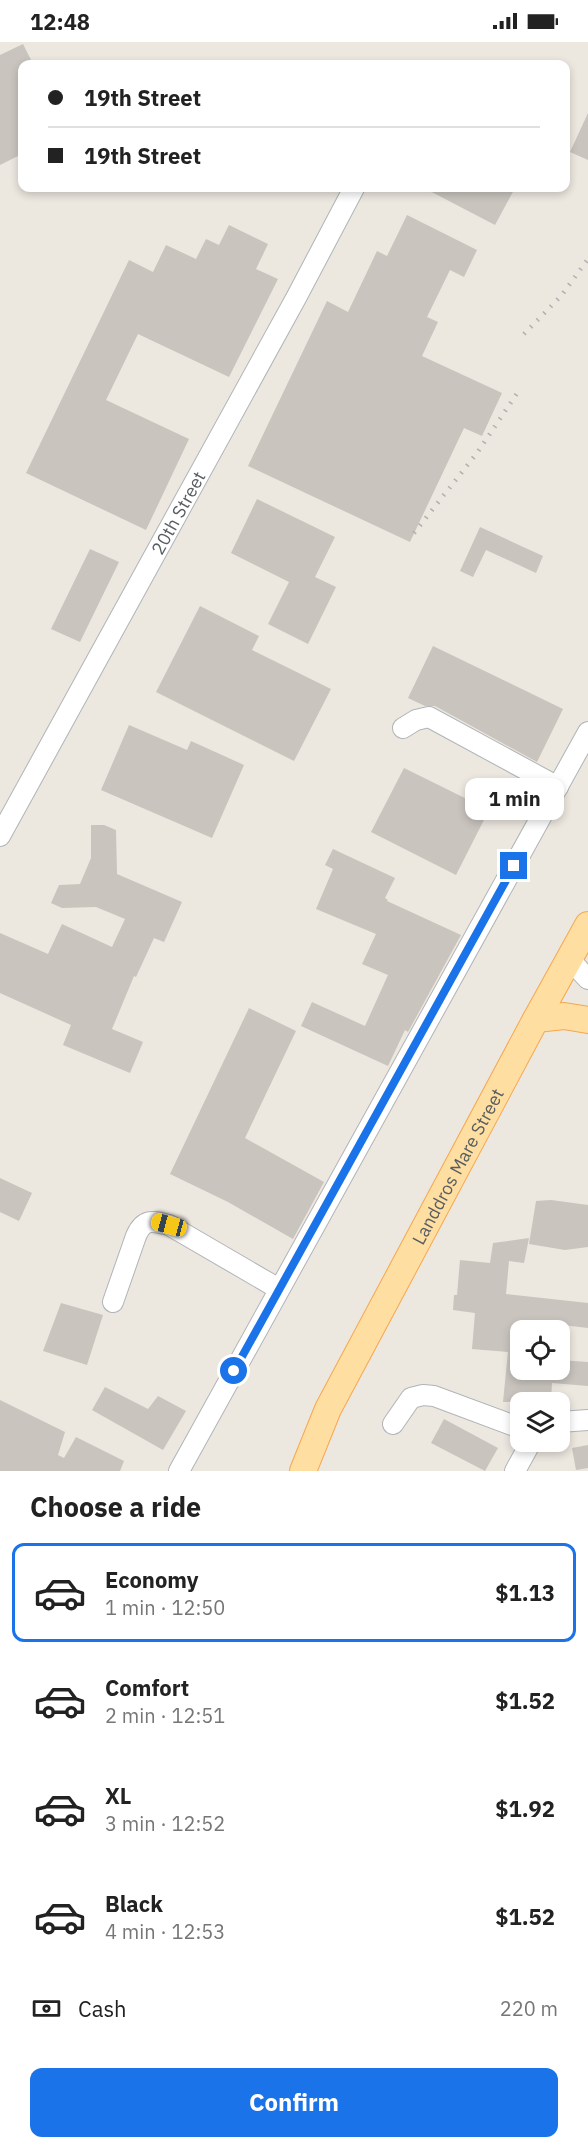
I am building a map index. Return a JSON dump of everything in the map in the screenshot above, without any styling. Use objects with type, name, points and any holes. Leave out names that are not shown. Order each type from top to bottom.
[{"type":"main road","name":"Landdros Mare Street","points":[[303,1471],[328,1409],[588,925]]},
{"type":"main road","points":[[536,1019],[564,1016],[588,1020]]},
{"type":"main road","name":"Landdros Mare Street","points":[[285,1471],[328,1409]]},
{"type":"street","name":"20th Street","points":[[0,836],[246,390],[352,192]]},
{"type":"street","points":[[403,728],[416,720],[429,717],[558,787]]},
{"type":"street","points":[[178,1471],[588,732]]},
{"type":"street","points":[[570,960],[588,978]]},
{"type":"street","points":[[113,1302],[136,1236],[140,1227],[148,1222],[169,1225],[279,1289]]},
{"type":"street","points":[[393,1424],[411,1398],[423,1395],[453,1401],[510,1424]]},
{"type":"street","points":[[570,1421],[588,1420]]},
{"type":"street","points":[[514,1471],[525,1452]]},
{"type":"building","points":[[23,44],[31,60],[18,60],[18,156],[0,165],[0,55]]},
{"type":"building","points":[[588,113],[588,160],[570,152]]},
{"type":"building","points":[[432,192],[513,192],[495,225]]},
{"type":"building","points":[[407,215],[477,250],[464,277],[450,270],[427,317],[438,322],[422,356],[502,393],[482,436],[464,428],[410,542],[248,466],[327,301],[348,312],[377,251],[387,256]]},
{"type":"building","points":[[229,225],[268,244],[256,269],[278,279],[229,377],[138,334],[106,400],[189,439],[146,530],[26,473],[129,260],[153,272],[166,245],[196,259],[206,239],[219,245]]},
{"type":"building","points":[[257,499],[335,537],[315,577],[336,587],[308,644],[268,624],[289,582],[231,553]]},
{"type":"building","points":[[480,527],[543,556],[536,573],[486,550],[473,577],[460,571]]},
{"type":"building","points":[[90,549],[119,562],[80,642],[51,629]]},
{"type":"building","points":[[200,606],[259,636],[252,650],[331,689],[294,761],[156,692]]},
{"type":"building","points":[[433,646],[563,709],[537,762],[435,706],[425,706],[408,698]]},
{"type":"building","points":[[129,725],[187,750],[191,741],[244,765],[212,838],[101,790]]},
{"type":"building","points":[[404,768],[489,810],[456,875],[371,832]]},
{"type":"building","points":[[91,825],[104,825],[116,830],[117,874],[182,902],[164,942],[154,938],[136,977],[134,976],[112,1029],[143,1042],[130,1073],[63,1045],[71,1025],[0,993],[0,933],[48,954],[62,924],[112,947],[125,919],[96,907],[62,908],[51,903],[59,885],[80,884],[91,858]]},
{"type":"building","points":[[333,849],[395,878],[385,898],[387,901],[461,935],[408,1032],[405,1030],[388,1066],[301,1026],[312,1002],[365,1026],[388,975],[362,964],[376,934],[316,909],[333,869],[325,865]]},
{"type":"building","points":[[249,1008],[296,1031],[245,1138],[324,1182],[293,1239],[228,1202],[170,1174]]},
{"type":"building","points":[[0,1178],[32,1193],[19,1221],[0,1212]]},
{"type":"building","points":[[551,1200],[588,1205],[588,1247],[565,1250],[529,1244],[536,1201]]},
{"type":"building","points":[[529,1238],[524,1263],[509,1261],[506,1294],[588,1303],[588,1328],[570,1326],[570,1320],[510,1320],[510,1380],[570,1380],[570,1361],[588,1362],[588,1386],[552,1383],[552,1392],[510,1392],[510,1402],[503,1402],[508,1352],[472,1349],[475,1313],[453,1310],[454,1295],[457,1295],[460,1260],[490,1263],[493,1243]]},
{"type":"building","points":[[61,1303],[103,1315],[87,1365],[43,1351]]},
{"type":"building","points":[[105,1387],[148,1409],[158,1396],[186,1411],[163,1450],[92,1410]]},
{"type":"building","points":[[0,1400],[65,1432],[58,1455],[64,1458],[76,1437],[124,1461],[120,1471],[0,1471]]},
{"type":"building","points":[[444,1419],[498,1448],[485,1471],[431,1443]]},
{"type":"building","points":[[588,1445],[588,1468],[576,1470],[572,1448]]},
{"type":"railway","points":[[524,334],[561,296],[588,259]]},
{"type":"railway","points":[[414,533],[477,453],[520,389]]},
{"type":"route","points":[[234,1371],[514,866]]}]
